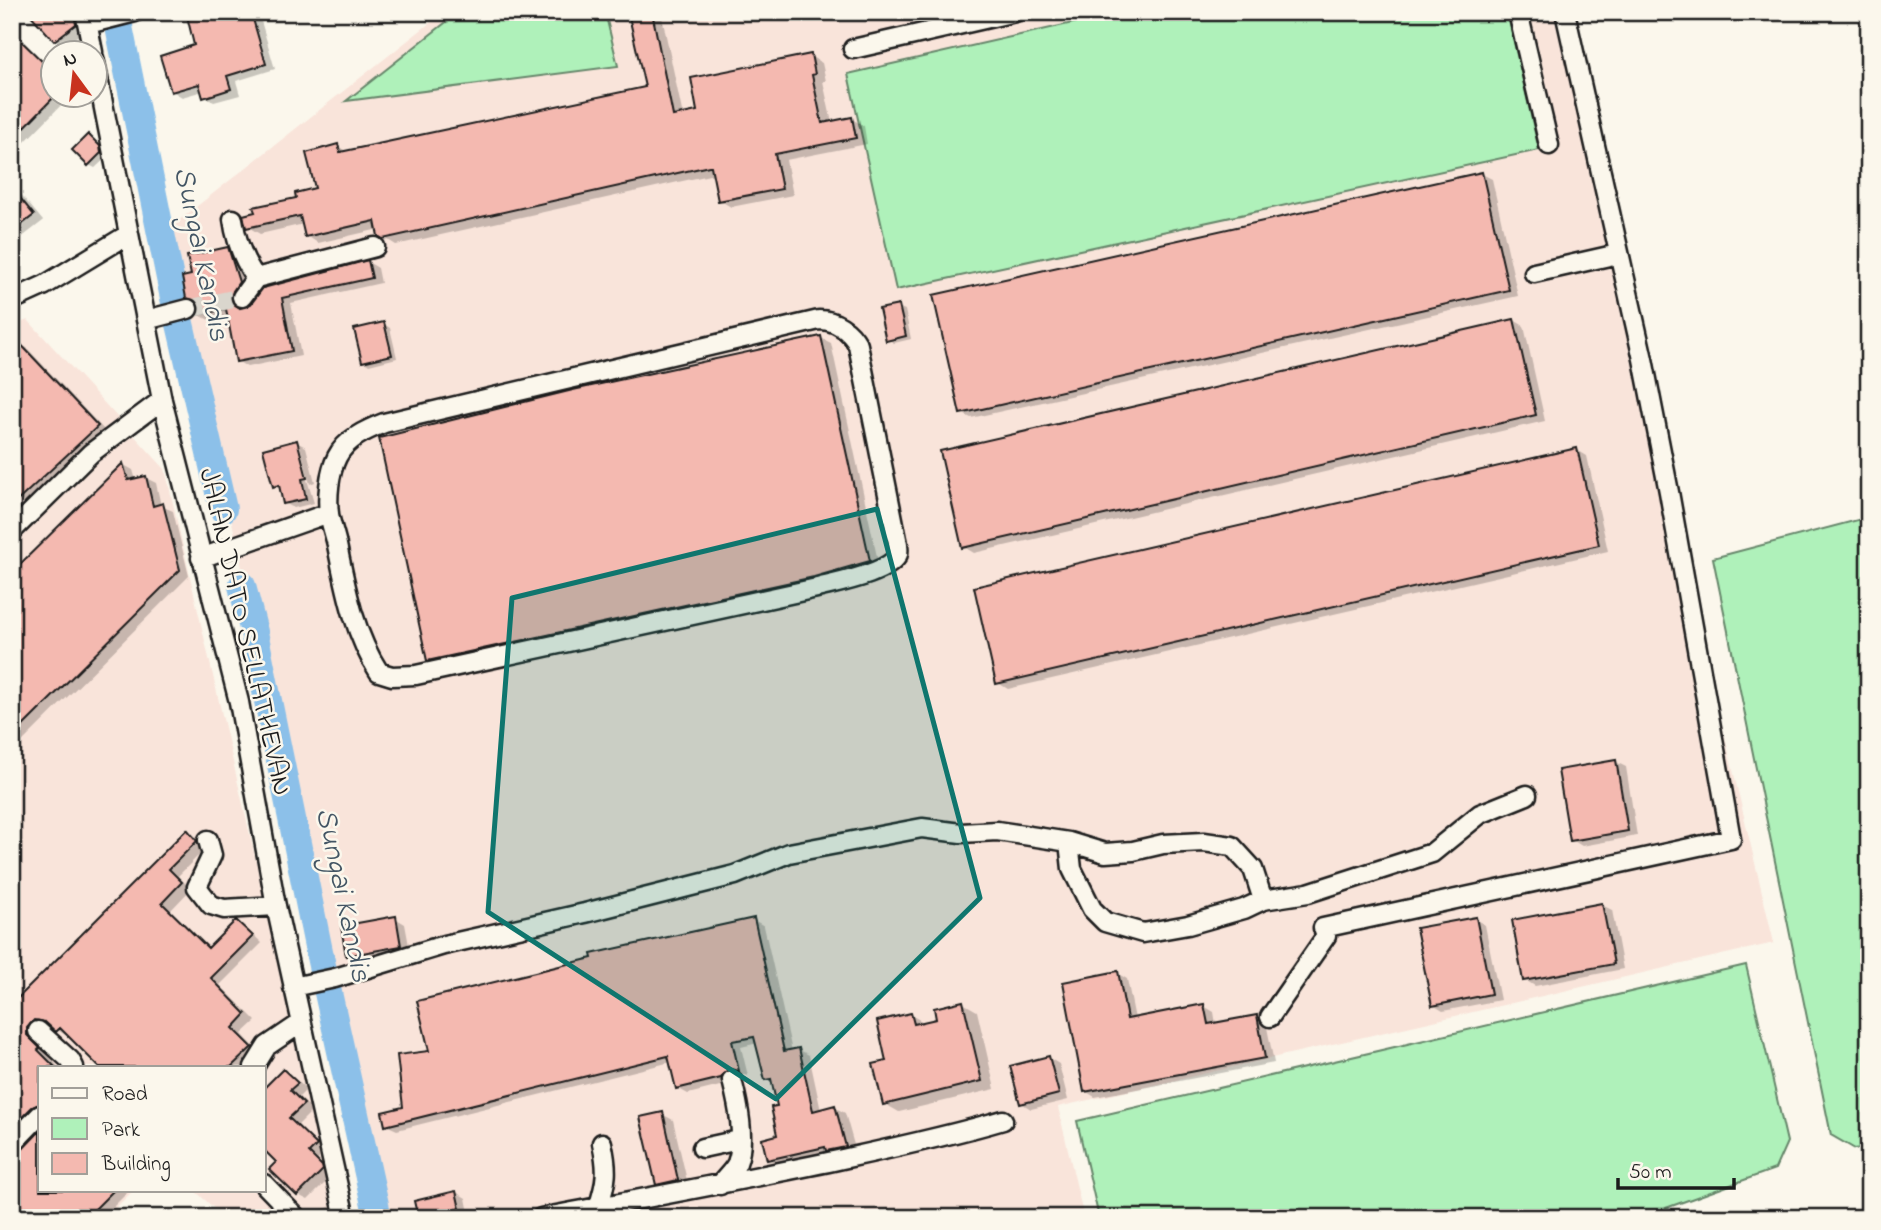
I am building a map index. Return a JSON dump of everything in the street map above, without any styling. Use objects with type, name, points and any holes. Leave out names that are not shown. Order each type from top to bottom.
[{"type":"street","points":[[853,49],[1015,12]]},
{"type":"street","points":[[1518,12],[1549,145]]},
{"type":"street","points":[[1270,1017],[1326,936],[1323,928],[1731,839],[1643,359],[1565,12]]},
{"type":"street","points":[[91,38],[87,18],[124,15]]},
{"type":"street","name":"JALAN DATO SELLATHEVAN","points":[[104,108],[162,400],[239,702],[276,906],[301,985],[301,1023],[345,1218]]},
{"type":"street","points":[[233,219],[240,249],[256,278]]},
{"type":"street","points":[[12,300],[45,285],[129,234]]},
{"type":"street","points":[[242,297],[256,278],[375,247]]},
{"type":"street","points":[[1534,273],[1618,254]]},
{"type":"street","points":[[146,320],[180,311]]},
{"type":"street","points":[[826,320],[852,333],[858,345],[899,554],[880,570],[817,588],[416,675],[392,676],[379,672],[358,629],[329,513],[330,482],[338,453],[363,432],[384,423],[826,320]]},
{"type":"street","points":[[12,531],[91,453],[162,400]]},
{"type":"street","points":[[201,558],[329,513]]},
{"type":"street","points":[[1069,842],[1072,869],[1093,909],[1105,922],[1143,933],[1244,909],[1263,900],[1308,893],[1432,853],[1480,814],[1527,795]]},
{"type":"street","points":[[301,985],[330,980],[444,945],[585,913],[735,874],[789,853],[922,828],[961,833],[997,831],[1069,842],[1105,853],[1133,852],[1163,844],[1204,842],[1232,846],[1253,869],[1263,900]]},
{"type":"street","points":[[208,840],[212,855],[197,887],[211,905],[224,909],[276,906]]},
{"type":"street","points":[[255,1066],[267,1046],[301,1023]]},
{"type":"street","points":[[38,1031],[73,1066]]},
{"type":"street","points":[[720,1185],[737,1163],[741,1119],[732,1080]]},
{"type":"street","points":[[12,1144],[38,1117]]},
{"type":"street","points":[[541,1218],[720,1185],[921,1142],[1003,1120]]},
{"type":"street","points":[[702,1148],[739,1140]]},
{"type":"street","points":[[598,1208],[607,1173],[602,1143]]},
{"type":"street","points":[[266,1186],[297,1218]]},
{"type":"highlighted area","points":[[877,509],[980,898],[776,1099],[488,912],[512,598]]},
{"type":"shaded area","points":[[444,12],[1553,12],[1774,943],[1058,1107],[1084,1218],[384,1218],[168,229]]},
{"type":"shaded area","points":[[28,320],[165,469],[339,1218],[225,1218],[196,1192],[266,1192],[266,1066],[38,1066],[38,1192],[132,1192],[105,1218],[12,1218],[12,326]]},
{"type":"green space","points":[[459,12],[605,12],[618,66],[346,101]]},
{"type":"green space","points":[[1121,12],[1507,12],[1539,150],[896,290],[848,74]]},
{"type":"green space","points":[[1869,517],[1869,1146],[1855,1149],[1831,1135],[1713,558]]},
{"type":"green space","points":[[1746,965],[1787,1142],[1775,1169],[1666,1208],[1652,1218],[1099,1218],[1077,1121]]},
{"type":"building","points":[[28,12],[73,12],[76,24],[58,38],[51,38]]},
{"type":"building","points":[[186,12],[251,12],[266,64],[227,76],[231,89],[203,98],[199,84],[171,92],[160,56],[194,45]]},
{"type":"building","points":[[628,12],[652,12],[673,116],[697,111],[691,78],[811,54],[815,74],[812,75],[822,123],[852,117],[856,138],[775,154],[782,189],[718,201],[709,166],[383,239],[378,236],[375,221],[305,237],[300,216],[246,228],[243,215],[255,212],[253,207],[296,198],[295,193],[315,188],[306,153],[338,144],[340,152],[645,87]]},
{"type":"building","points":[[12,32],[38,57],[38,108],[43,108],[12,140]]},
{"type":"building","points":[[88,134],[100,146],[101,153],[88,166],[72,150]]},
{"type":"building","points":[[1482,172],[1509,290],[960,414],[933,295]]},
{"type":"building","points":[[12,188],[34,215],[12,232]]},
{"type":"building","points":[[228,247],[239,282],[231,301],[240,308],[251,304],[263,288],[368,260],[372,278],[282,298],[292,351],[236,362],[226,309],[197,315],[199,305],[186,298],[182,277],[191,275],[187,256]]},
{"type":"building","points":[[899,305],[906,336],[886,341],[879,309]]},
{"type":"building","points":[[1514,319],[1536,415],[962,548],[940,451]]},
{"type":"building","points":[[384,322],[392,355],[362,362],[354,329]]},
{"type":"building","points":[[12,335],[98,426],[12,506]]},
{"type":"building","points":[[821,336],[870,561],[814,577],[427,661],[379,438],[573,390]]},
{"type":"building","points":[[297,440],[307,478],[302,479],[306,499],[283,504],[279,485],[273,487],[263,449]]},
{"type":"building","points":[[1577,448],[1599,545],[996,684],[974,587]]},
{"type":"building","points":[[123,463],[128,480],[146,476],[153,506],[163,503],[180,570],[12,737],[12,572]]},
{"type":"building","points":[[1616,760],[1628,831],[1570,841],[1558,770]]},
{"type":"building","points":[[187,829],[197,841],[169,869],[182,882],[162,903],[208,948],[236,920],[253,936],[211,978],[246,1014],[233,1028],[252,1047],[232,1066],[98,1066],[60,1028],[56,1032],[45,1022],[34,1020],[27,1028],[27,1035],[54,1066],[38,1066],[38,1105],[32,1107],[12,1127],[12,1004]]},
{"type":"building","points":[[1602,903],[1614,964],[1523,981],[1512,920]]},
{"type":"building","points":[[396,916],[401,946],[346,956],[341,926]]},
{"type":"building","points":[[1476,917],[1491,994],[1432,1006],[1416,928]]},
{"type":"building","points":[[754,918],[784,1051],[799,1048],[813,1111],[835,1105],[846,1147],[826,1151],[825,1147],[767,1160],[762,1139],[777,1135],[771,1107],[777,1106],[771,1079],[765,1080],[754,1037],[732,1041],[739,1071],[729,1069],[721,1078],[676,1089],[668,1056],[385,1126],[382,1112],[403,1107],[397,1055],[429,1051],[417,1001],[592,958],[591,954]]},
{"type":"building","points":[[1118,971],[1127,1019],[1204,1004],[1208,1024],[1257,1015],[1265,1058],[1084,1092],[1063,982]]},
{"type":"building","points":[[963,1001],[982,1081],[883,1105],[873,1064],[886,1061],[877,1021],[911,1013],[914,1024],[936,1019],[934,1008]]},
{"type":"building","points":[[1049,1056],[1059,1094],[1020,1104],[1010,1066]]},
{"type":"building","points":[[283,1069],[298,1083],[290,1090],[304,1104],[289,1118],[317,1145],[309,1153],[323,1170],[297,1196],[269,1169],[276,1162],[266,1152],[266,1086]]},
{"type":"building","points":[[663,1112],[678,1180],[656,1185],[640,1117]]},
{"type":"building","points":[[38,1133],[38,1192],[112,1192],[86,1218],[12,1218],[12,1155],[20,1152]]},
{"type":"building","points":[[456,1191],[462,1218],[418,1218],[414,1201]]},
{"type":"waterway","name":"Sungai Kandis","points":[[116,12],[174,298],[223,509]]},
{"type":"waterway","name":"Sungai Kandis","points":[[242,586],[378,1218]]},
{"type":"tunnel","points":[[188,309],[242,297]]}]
